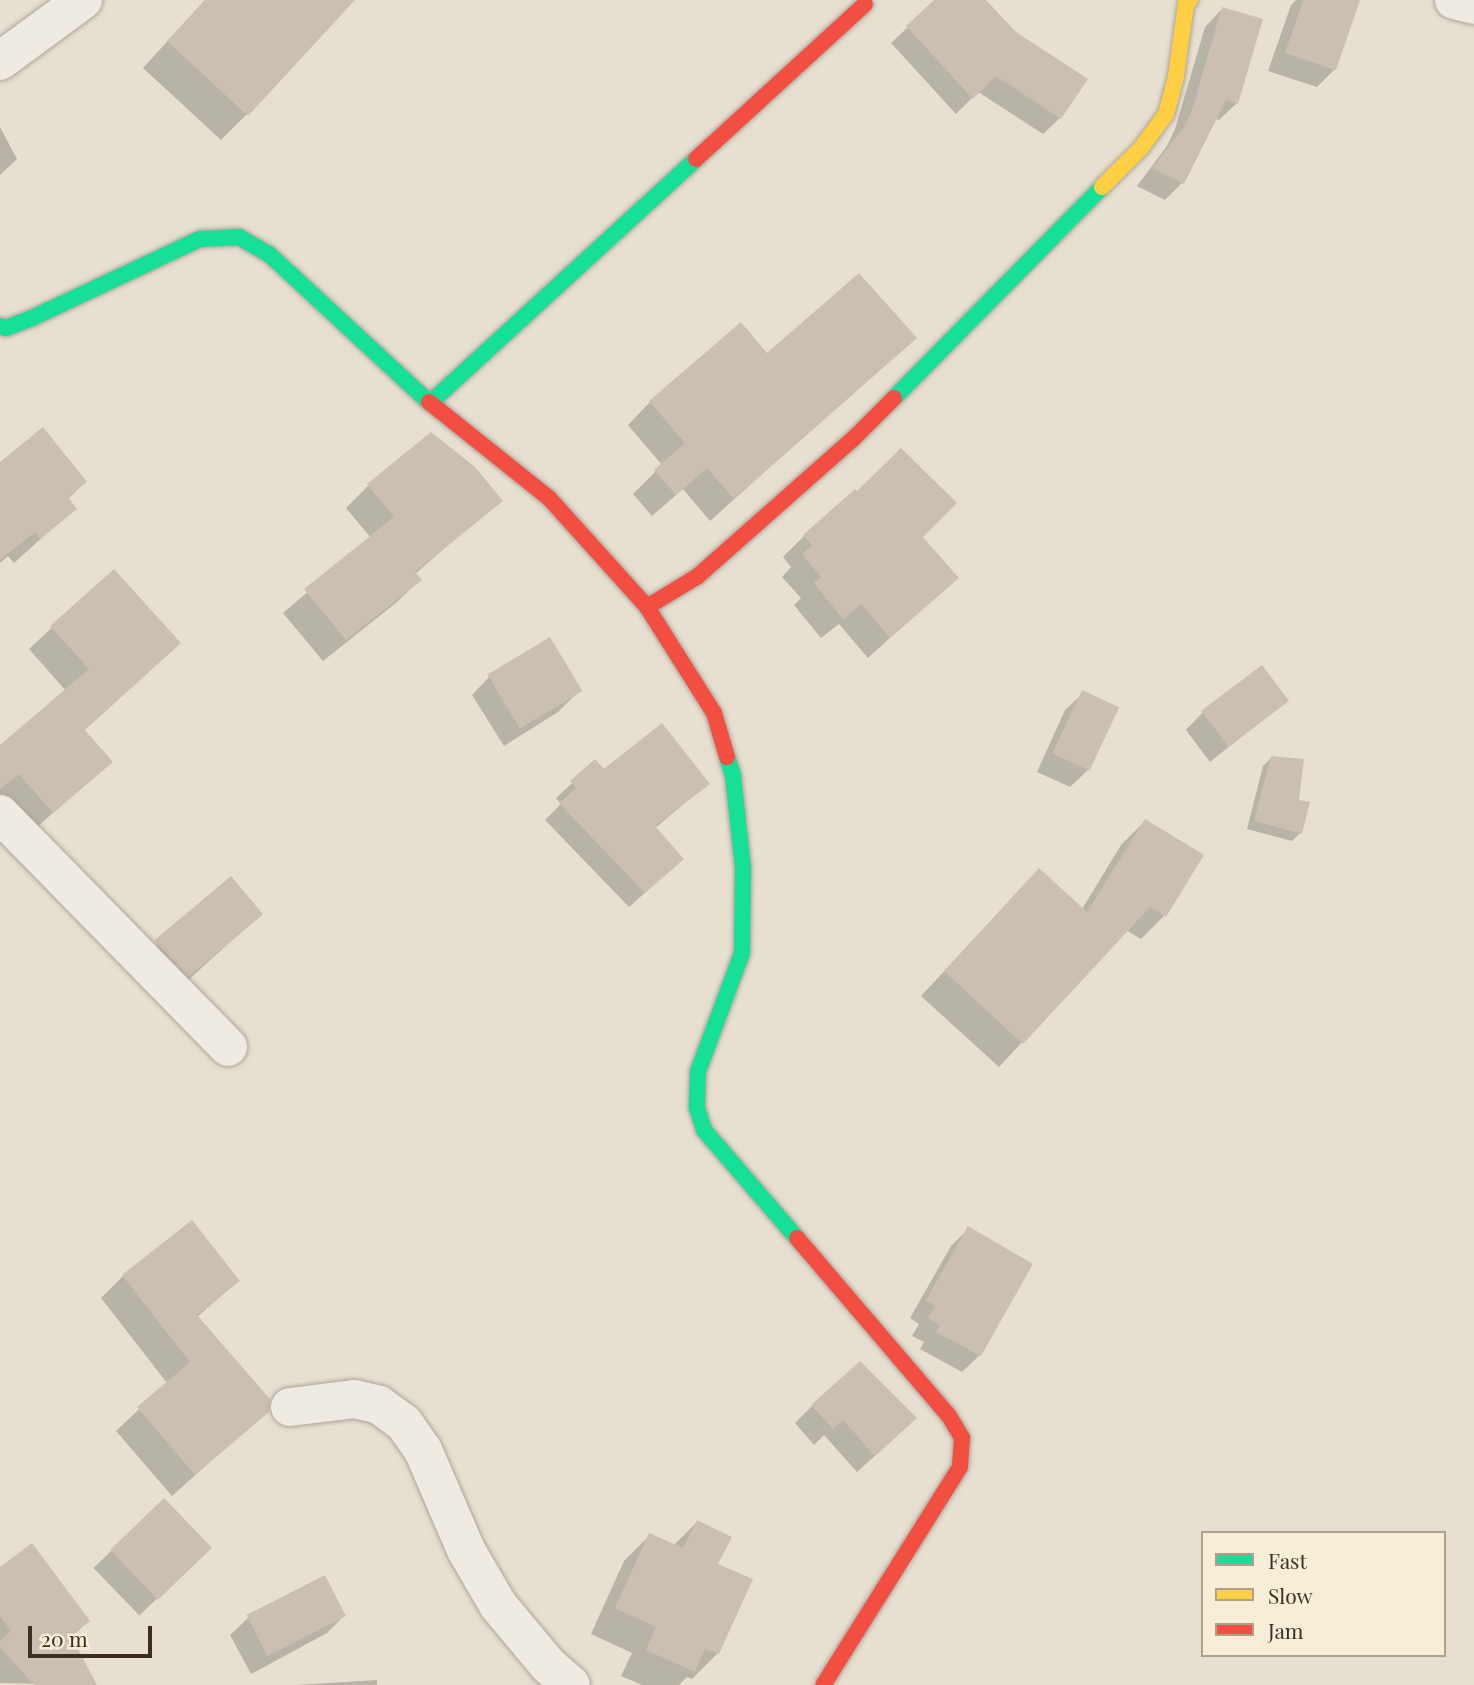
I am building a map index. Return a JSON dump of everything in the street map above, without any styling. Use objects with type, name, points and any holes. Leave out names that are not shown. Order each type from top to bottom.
[{"type":"street","points":[[0,61],[83,0]]},
{"type":"street","points":[[647,607],[698,576],[853,439],[1142,148],[1166,114],[1176,76],[1186,4],[1190,0]]},
{"type":"street","points":[[1454,0],[1474,5]]},
{"type":"street","points":[[430,403],[865,4]]},
{"type":"street","points":[[0,326],[6,328],[32,318],[200,239],[239,237],[269,254],[430,403],[549,498],[647,607],[715,713],[733,776],[743,867],[742,953],[698,1071],[697,1108],[704,1130],[949,1416],[962,1438],[960,1467],[823,1685]]},
{"type":"street","points":[[0,814],[228,1047]]},
{"type":"street","points":[[290,1407],[354,1399],[379,1405],[404,1423],[423,1450],[466,1550],[498,1605],[548,1665],[571,1685]]},
{"type":"building","points":[[205,0],[355,0],[248,116],[167,41]]},
{"type":"building","points":[[934,0],[986,0],[1016,32],[1088,79],[1061,119],[996,76],[973,99],[906,26]]},
{"type":"building","points":[[1303,0],[1360,0],[1336,70],[1285,53]]},
{"type":"building","points":[[1222,7],[1263,19],[1238,104],[1226,100],[1184,184],[1152,168],[1184,127],[1192,110]]},
{"type":"building","points":[[859,273],[917,338],[734,499],[707,468],[676,495],[654,470],[685,443],[649,401],[741,322],[767,353]]},
{"type":"building","points":[[43,427],[87,482],[68,497],[77,509],[40,539],[35,532],[0,560],[0,462]]},
{"type":"building","points":[[431,432],[475,467],[503,501],[415,572],[422,580],[346,640],[304,589],[394,517],[367,484]]},
{"type":"building","points":[[901,448],[957,503],[923,537],[959,578],[890,638],[861,604],[843,619],[814,583],[821,577],[802,554],[812,545],[803,535],[855,489],[857,491]]},
{"type":"building","points":[[114,569],[181,643],[85,730],[113,762],[53,813],[19,774],[0,789],[0,745],[89,669],[50,626]]},
{"type":"building","points":[[550,637],[582,691],[520,729],[487,675]]},
{"type":"building","points":[[1262,665],[1289,701],[1228,747],[1201,711]]},
{"type":"building","points":[[1082,690],[1119,707],[1090,771],[1052,753]]},
{"type":"building","points":[[662,723],[710,784],[655,826],[684,859],[645,893],[559,803],[576,788],[570,781],[595,759],[604,769]]},
{"type":"building","points":[[1271,756],[1304,759],[1299,800],[1310,802],[1302,834],[1254,821]]},
{"type":"building","points":[[1145,819],[1204,855],[1166,917],[1150,907],[1023,1044],[944,971],[1039,868],[1087,912]]},
{"type":"building","points":[[231,876],[263,914],[187,979],[154,940]]},
{"type":"building","points":[[192,1220],[240,1281],[197,1315],[270,1399],[269,1412],[195,1475],[137,1407],[190,1362],[122,1275]]},
{"type":"building","points":[[968,1226],[1033,1264],[981,1356],[936,1332],[940,1325],[928,1318],[935,1306],[926,1300]]},
{"type":"building","points":[[860,1361],[917,1418],[875,1456],[843,1420],[833,1429],[811,1405]]},
{"type":"building","points":[[164,1498],[212,1548],[158,1600],[110,1550]]},
{"type":"building","points":[[697,1520],[732,1537],[718,1564],[753,1579],[719,1654],[705,1649],[695,1672],[646,1650],[656,1627],[615,1608],[649,1533],[683,1548]]},
{"type":"building","points":[[32,1543],[90,1621],[71,1636],[97,1685],[34,1685],[0,1647],[0,1641],[11,1631],[0,1616],[0,1567]]},
{"type":"building","points":[[325,1575],[346,1616],[267,1656],[247,1615]]},
{"type":"traffic: fast","points":[[430,403],[696,159]]},
{"type":"traffic: fast","points":[[894,398],[1102,187]]},
{"type":"traffic: fast","points":[[0,326],[6,328],[32,318],[200,239],[239,237],[269,254],[429,402]]},
{"type":"traffic: fast","points":[[727,757],[733,776],[743,868],[742,953],[698,1071],[697,1108],[704,1130],[797,1238]]},
{"type":"traffic: slow","points":[[1102,187],[1141,148],[1166,114],[1176,76],[1186,4],[1190,0]]},
{"type":"traffic: jam","points":[[696,159],[865,4]]},
{"type":"traffic: jam","points":[[647,607],[698,576],[853,439],[894,398]]},
{"type":"traffic: jam","points":[[429,402],[549,498],[647,607],[714,713],[727,757]]},
{"type":"traffic: jam","points":[[797,1238],[949,1416],[962,1438],[960,1467],[823,1685]]}]
